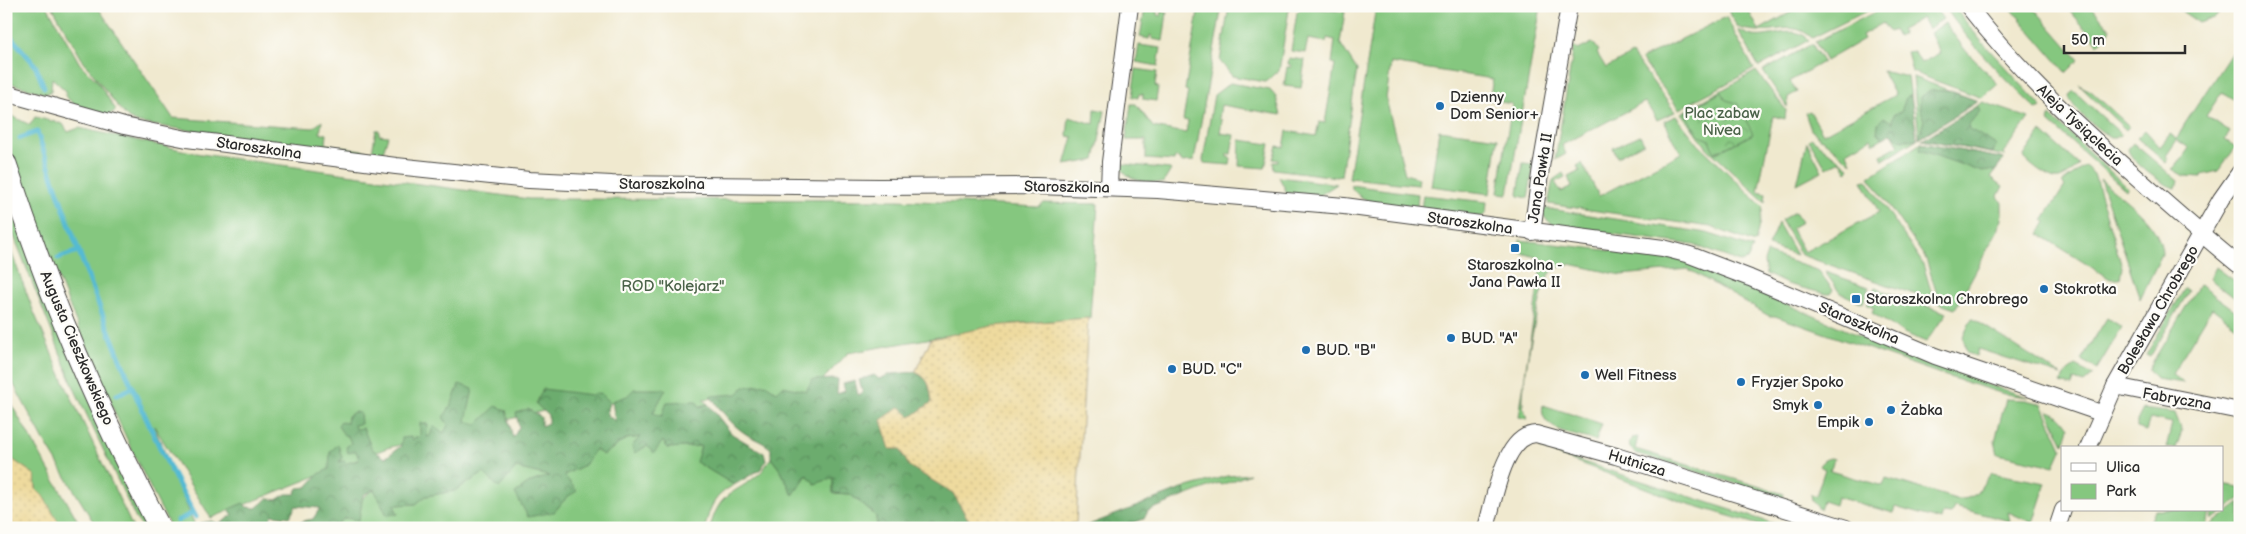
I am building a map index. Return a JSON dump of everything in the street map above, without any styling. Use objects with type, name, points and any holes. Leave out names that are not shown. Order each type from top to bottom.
[{"type":"main road","name":"Augusta Cieszkowskiego","points":[[6,164],[32,242],[82,364],[160,528]]},
{"type":"street","points":[[1109,188],[1110,162],[1130,6]]},
{"type":"street","name":"Jana Pawła II","points":[[1532,232],[1541,167],[1569,6]]},
{"type":"street","name":"Aleja Tysiąclecia","points":[[1968,6],[2025,73],[2055,104],[2201,234],[2240,266]]},
{"type":"street","name":"Staroszkolna","points":[[6,94],[124,126],[187,139],[374,164],[529,180],[612,184],[1109,188],[1318,204],[1663,248],[1690,254],[1868,326],[1935,356],[2102,413]]},
{"type":"street","name":"Bolesława Chrobrego","points":[[2102,413],[2114,386],[2201,234],[2240,172]]},
{"type":"street","name":"Fabryczna","points":[[2114,386],[2240,411]]},
{"type":"street","points":[[2089,446],[2102,413]]},
{"type":"street","name":"Hutnicza","points":[[1486,528],[1506,460],[1512,448],[1528,434],[1536,434],[1609,454],[1846,528]]},
{"type":"street","points":[[2057,528],[2062,512]]},
{"type":"green space","points":[[6,6],[47,6],[80,64],[97,81],[116,110],[109,115],[75,105],[65,96],[66,91],[52,78],[51,91],[46,94],[10,83],[8,80],[11,79],[10,70],[6,66]]},
{"type":"green space","points":[[52,6],[97,6],[173,118],[313,128],[322,121],[320,133],[327,134],[326,144],[372,152],[376,130],[379,130],[379,135],[388,136],[383,152],[373,157],[139,123],[128,118],[83,61]]},
{"type":"green space","points":[[1199,6],[1222,6],[1194,161],[1181,162],[1181,159],[1175,157],[1174,161],[1146,159],[1146,140],[1126,140],[1131,104],[1136,104],[1153,127],[1186,133],[1188,121],[1183,120],[1188,91],[1185,90]]},
{"type":"green space","points":[[1229,6],[1287,6],[1289,10],[1279,71],[1265,82],[1232,76],[1220,61]]},
{"type":"green space","points":[[1303,6],[1345,12],[1340,43],[1357,70],[1341,176],[1337,177],[1274,169],[1273,162],[1278,162],[1278,160],[1273,159],[1277,146],[1284,147],[1287,131],[1316,136],[1319,122],[1325,123],[1335,64],[1332,63],[1335,40],[1327,38],[1326,42],[1308,39],[1305,53],[1291,51],[1297,12]]},
{"type":"green space","points":[[1376,6],[1541,6],[1508,194],[1498,193],[1512,104],[1489,100],[1493,79],[1391,63],[1386,99],[1405,174],[1419,178],[1418,185],[1349,178]]},
{"type":"green space","points":[[1727,6],[1746,6],[1759,30],[1793,11],[1790,6],[1838,6],[1839,8],[1843,6],[1877,6],[1812,38],[1805,32],[1797,29],[1758,31],[1738,27]]},
{"type":"green space","points":[[1887,6],[1934,6],[1943,19],[1928,29],[1922,18],[1901,30],[1903,34],[1898,37],[1894,30],[1889,32],[1883,23],[1862,35],[1864,39],[1826,61],[1815,42]]},
{"type":"green space","points":[[1944,6],[1953,6],[1982,42],[2042,107],[2036,109],[1999,72],[1965,34]]},
{"type":"green space","points":[[2009,6],[2032,6],[2079,60],[2066,73]]},
{"type":"green space","points":[[2066,6],[2091,6],[2111,30],[2098,44]]},
{"type":"green space","points":[[2174,6],[2224,6],[2216,17],[2199,23]]},
{"type":"green space","points":[[1145,8],[1157,10],[1157,15],[1161,16],[1162,11],[1167,13],[1163,41],[1152,39],[1150,35],[1149,39],[1140,37]]},
{"type":"green space","points":[[1726,17],[1754,69],[1679,109],[1641,59]]},
{"type":"green space","points":[[1945,23],[1966,51],[1998,84],[1982,98],[1912,72],[1907,52],[1914,51],[1921,63],[1940,53],[1930,33]]},
{"type":"green space","points":[[1738,30],[1751,36],[1790,32],[1803,35],[1809,40],[1759,67]]},
{"type":"green space","points":[[1592,43],[1599,51],[1597,53],[1606,68],[1632,54],[1675,112],[1657,120],[1645,102],[1562,145],[1566,154],[1555,160],[1574,46],[1578,50]]},
{"type":"green space","points":[[1812,44],[1823,62],[1790,81],[1797,92],[1788,97],[1787,107],[1763,71]]},
{"type":"green space","points":[[1139,45],[1161,48],[1158,66],[1136,62]]},
{"type":"green space","points":[[2237,50],[2240,52],[2240,59],[2233,67],[2240,74],[2240,96],[2237,102],[2222,92],[2206,116],[2230,132],[2225,140],[2236,147],[2218,171],[2202,175],[2202,177],[2184,176],[2172,169],[2178,164],[2189,148],[2177,140],[2166,156],[2169,158],[2166,163],[2137,138],[2145,130],[2160,147],[2170,134],[2177,139],[2184,125],[2232,52]]},
{"type":"green space","points":[[1289,58],[1305,60],[1301,88],[1284,86],[1287,67],[1291,67],[1288,64]]},
{"type":"green space","points":[[1136,69],[1157,72],[1155,86],[1158,87],[1156,101],[1143,99],[1143,94],[1139,94],[1138,98],[1132,97]]},
{"type":"green space","points":[[1756,71],[1786,110],[1785,119],[1773,116],[1758,191],[1766,193],[1765,202],[1707,148],[1681,113]],"holes":[[[1753,134],[1716,153],[1708,139]]]},
{"type":"green space","points":[[1882,71],[1908,77],[1917,139],[1883,160],[1881,155],[1899,145],[1892,133],[1874,143],[1871,138],[1847,152],[1851,163],[1811,130],[1805,113],[1810,111],[1823,134],[1895,95]]},
{"type":"green space","points":[[1913,77],[1978,101],[1919,138]]},
{"type":"green space","points":[[1230,83],[1270,90],[1276,97],[1281,115],[1221,105],[1219,119],[1222,120],[1220,133],[1234,135],[1231,154],[1227,154],[1227,157],[1231,158],[1230,165],[1204,163],[1214,95]]},
{"type":"green space","points":[[2079,85],[2091,91],[2129,126],[2126,130]]},
{"type":"green space","points":[[1947,90],[1978,101],[1919,138],[1924,120],[1920,108],[1920,97],[1930,91]]},
{"type":"green space","points":[[2074,91],[2121,134],[2116,138],[2111,138],[2086,118],[2070,100],[2069,95]]},
{"type":"green space","name":"Plac zabaw Nivea","points":[[1722,92],[1726,100],[1737,103],[1753,134],[1715,153],[1708,139],[1700,135],[1691,125],[1685,112]]},
{"type":"green space","points":[[1911,95],[1917,139],[1900,139],[1892,133],[1883,138],[1877,133],[1878,123],[1884,117],[1893,123],[1894,114],[1901,112],[1906,97]]},
{"type":"green space","points":[[1983,102],[2029,118],[2004,153],[2006,156],[1922,140]]},
{"type":"green space","points":[[1977,106],[1980,111],[1969,124],[1970,129],[1996,145],[1993,153],[1922,140]]},
{"type":"green space","points":[[1095,109],[1105,111],[1095,160],[1065,165],[1073,137],[1067,136],[1069,117],[1094,124]]},
{"type":"green space","points":[[2050,115],[2128,188],[2126,190],[2048,121]]},
{"type":"green space","name":"ROD \"Kolejarz\"","points":[[12,116],[30,125],[35,117],[63,124],[68,132],[79,128],[201,154],[529,199],[898,200],[1039,207],[1044,203],[1098,204],[1090,318],[1011,324],[848,353],[810,393],[703,399],[708,404],[662,416],[652,413],[658,401],[569,405],[387,448],[211,518],[154,426],[196,528],[171,528],[104,388],[27,199],[7,132],[6,118]]},
{"type":"green space","points":[[1676,116],[1698,144],[1763,207],[1755,243],[1711,227],[1548,204],[1553,180],[1563,173],[1565,177],[1555,182],[1561,192],[1572,187],[1568,177],[1580,171],[1577,166],[1582,163],[1599,196],[1681,153],[1664,121]]},
{"type":"green space","points":[[1439,130],[1498,138],[1490,194],[1431,186]]},
{"type":"green space","points":[[2041,131],[2079,165],[2070,174],[2059,179],[2051,178],[2036,169],[2025,159],[2024,156]]},
{"type":"green space","points":[[1640,135],[1644,143],[1617,157],[1613,148]]},
{"type":"green space","points":[[1811,138],[1850,168],[1847,172],[1840,161],[1826,168],[1809,140]]},
{"type":"green space","points":[[1240,140],[1270,144],[1265,168],[1239,166]]},
{"type":"green space","points":[[1807,142],[1822,171],[1797,184]]},
{"type":"green space","points":[[1921,143],[2004,159],[1991,177],[2003,186],[1998,196],[2002,203],[1999,228],[1955,309],[1940,304],[1926,259],[1869,177]]},
{"type":"green space","points":[[1921,143],[2004,159],[1996,170],[1982,172],[1920,150]]},
{"type":"green space","points":[[2133,143],[2178,181],[2176,188],[2156,178],[2134,160],[2128,149]]},
{"type":"green space","points":[[1523,163],[1534,164],[1528,198],[1518,194]]},
{"type":"green space","points":[[1120,165],[1171,170],[1163,183],[1151,182],[1138,180],[1127,175]]},
{"type":"green space","points":[[2085,166],[2094,174],[2122,267],[2120,279],[2110,279],[2039,234],[2046,222],[2043,220],[2065,186],[2062,183]]},
{"type":"green space","points":[[1279,177],[1337,184],[1320,195],[1287,193]]},
{"type":"green space","points":[[2100,179],[2139,212],[2155,232],[2160,243],[2162,254],[2140,299]]},
{"type":"green space","points":[[1867,180],[1923,264],[1934,301],[1801,255],[1781,220],[1795,212],[1802,222],[1791,228],[1804,252],[1879,212],[1862,181]]},
{"type":"green space","points":[[1350,185],[1418,194],[1417,208],[1371,202],[1363,198]]},
{"type":"green space","points":[[1423,195],[1487,202],[1486,213],[1482,217],[1421,209]]},
{"type":"green space","points":[[6,197],[148,528],[143,528],[136,519],[75,390],[6,215]]},
{"type":"green space","points":[[1543,208],[1707,233],[1753,248],[1747,260],[1740,262],[1694,245],[1554,226],[1544,217]]},
{"type":"green space","points":[[1778,223],[1796,255],[1768,246]]},
{"type":"green space","points":[[6,238],[33,310],[64,382],[133,528],[97,528],[43,439],[8,374],[6,368]]},
{"type":"green space","points":[[1520,240],[1682,259],[1865,338],[1975,379],[1976,381],[2028,397],[2004,394],[1949,377],[1775,316],[1769,316],[1688,269],[1621,275],[1570,264],[1561,266],[1550,274],[1541,298],[1532,337],[1523,393],[1523,408],[1527,419],[1519,417],[1542,259],[1519,252]]},
{"type":"green space","points":[[1767,253],[1819,271],[1833,290],[1830,294],[1826,294],[1787,284],[1766,274],[1764,262]]},
{"type":"green space","points":[[2216,267],[2240,285],[2240,302],[2210,279]]},
{"type":"green space","points":[[1825,272],[1869,287],[1863,303],[1840,293]]},
{"type":"green space","points":[[2199,285],[2240,314],[2240,329],[2212,308],[2172,374],[2184,383],[2156,379],[2149,371],[2149,368]]},
{"type":"green space","points":[[1875,288],[1947,313],[1926,342],[1904,333],[1872,313],[1874,308],[1867,305]]},
{"type":"green space","points":[[2185,288],[2189,291],[2150,357],[2146,355]]},
{"type":"green space","points":[[1972,318],[2061,375],[1978,349],[1976,356],[1967,353],[1963,337]]},
{"type":"green space","points":[[2107,318],[2122,327],[2097,369],[2081,360]]},
{"type":"green space","points":[[2075,366],[2093,375],[2084,383],[2074,380],[2072,386],[2060,383],[2068,371]]},
{"type":"green space","points":[[915,372],[926,380],[930,388],[932,402],[911,417],[891,449],[900,449],[909,466],[953,493],[968,519],[978,528],[877,528],[876,516],[850,494],[833,493],[833,478],[815,484],[807,475],[793,495],[781,471],[771,458],[771,449],[738,428],[725,416],[710,396],[737,394],[744,387],[766,384],[777,392],[783,386],[806,391],[812,380],[838,379],[837,394],[845,391],[843,384],[855,381],[858,395],[863,393],[859,380],[874,375],[879,379],[891,374]]},
{"type":"green space","points":[[459,384],[473,389],[466,421],[477,424],[496,406],[506,410],[513,438],[519,427],[516,413],[528,409],[541,417],[541,426],[548,423],[548,415],[536,404],[543,389],[592,395],[601,393],[609,401],[607,415],[615,421],[612,401],[627,396],[634,389],[666,389],[653,413],[662,416],[667,402],[696,401],[700,407],[708,404],[732,434],[764,453],[766,461],[761,469],[734,485],[696,462],[701,446],[667,448],[663,441],[654,453],[647,446],[635,453],[632,446],[640,437],[626,439],[603,455],[595,449],[585,465],[564,475],[577,491],[567,497],[554,512],[528,517],[515,493],[531,482],[549,476],[516,468],[499,488],[484,473],[454,491],[426,496],[416,504],[394,505],[398,514],[387,515],[374,489],[363,495],[359,520],[345,518],[332,528],[294,528],[303,521],[313,519],[320,508],[296,506],[290,517],[272,515],[267,528],[197,528],[201,523],[212,521],[219,524],[233,515],[229,509],[243,503],[247,507],[256,508],[268,498],[276,500],[286,494],[295,494],[298,488],[307,487],[319,474],[329,469],[330,452],[338,444],[342,458],[339,462],[344,461],[347,463],[359,460],[356,451],[348,453],[346,447],[351,443],[348,436],[344,435],[338,426],[340,422],[347,423],[348,416],[354,412],[360,413],[361,424],[354,425],[355,429],[363,428],[372,449],[385,458],[401,446],[402,438],[411,437],[413,440],[416,436],[417,439],[420,435],[420,423],[428,424],[427,437],[430,436],[433,426],[444,433],[448,425],[443,417],[451,406]]},
{"type":"green space","points":[[6,395],[82,528],[62,528],[43,496],[36,489],[35,475],[6,455]]},
{"type":"green space","points":[[2006,399],[2026,400],[2042,404],[2061,446],[2061,450],[2054,466],[1998,454],[1995,441]]},
{"type":"green space","points":[[1543,405],[1602,424],[1596,441],[1570,434],[1552,426],[1546,421],[1543,414]]},
{"type":"green space","points":[[2143,409],[2175,413],[2182,431],[2177,446],[2166,446],[2172,423],[2150,418],[2146,431],[2137,428],[2137,421]]},
{"type":"green space","points":[[2048,411],[2058,415],[2069,428],[2064,444]]},
{"type":"green space","points":[[642,437],[648,446],[663,440],[667,448],[702,446],[697,462],[734,485],[722,493],[714,502],[705,528],[332,528],[375,489],[387,515],[398,514],[393,505],[416,504],[426,496],[454,491],[484,473],[499,488],[516,468],[550,476],[531,482],[554,512],[567,497],[564,475],[585,465],[595,449],[603,455],[626,439]]},
{"type":"green space","points":[[1638,437],[1635,449],[1784,494],[1783,498],[1635,453],[1630,448],[1629,442],[1632,438]]},
{"type":"green space","points":[[1540,448],[1787,528],[1769,528],[1682,502]]},
{"type":"green space","points":[[771,458],[781,471],[793,495],[807,475],[833,477],[833,493],[850,494],[876,516],[877,528],[710,528],[718,507],[723,500],[759,474]]},
{"type":"green space","points":[[1831,458],[1834,459],[1830,471],[1883,486],[1886,478],[1956,499],[1964,499],[1975,495],[1992,473],[2046,483],[2033,523],[2008,512],[2010,521],[1954,507],[1951,514],[1943,513],[1941,520],[1895,507],[1893,513],[1837,497],[1835,505],[1823,501],[1820,510],[1812,501],[1811,494],[1816,496],[1825,469],[1819,466]]},
{"type":"green space","points":[[1250,474],[1185,496],[1184,488],[1227,476]]},
{"type":"green space","points":[[2224,484],[2240,487],[2240,499],[2224,511]]},
{"type":"green space","points":[[1184,488],[1185,496],[1148,511],[1144,519],[1119,528],[1081,528]]},
{"type":"green space","points":[[2240,503],[2240,528],[2210,528],[2211,525]]},
{"type":"green space","points":[[2154,512],[2210,512],[2207,528],[2148,528]]},
{"type":"green space","points":[[2213,512],[2223,512],[2212,520]]},
{"type":"sand","points":[[1088,318],[1076,523],[1051,528],[978,528],[968,519],[953,493],[909,466],[900,449],[890,449],[881,420],[900,407],[911,417],[932,402],[930,388],[926,380],[915,372],[931,339],[992,326]]},
{"type":"sand","points":[[6,455],[35,475],[36,489],[43,496],[62,528],[6,528]]},
{"type":"waterway","points":[[6,31],[35,65],[44,87]]},
{"type":"waterway","points":[[20,138],[37,132],[89,279],[128,377],[171,471],[196,517]]},
{"type":"waterway","points":[[58,258],[78,251]]},
{"type":"waterway","points":[[117,395],[132,388]]},
{"type":"waterway","points":[[177,521],[193,513]]},
{"type":"place","name":"Dzienny Dom Senior+","points":[[1440,106]]},
{"type":"place","name":"Staroszkolna - Jana Pawła II","points":[[1515,248]]},
{"type":"place","name":"Stokrotka","points":[[2044,289]]},
{"type":"place","name":"Staroszkolna Chrobrego","points":[[1856,299]]},
{"type":"place","name":"BUD. \"A\"","points":[[1451,338]]},
{"type":"place","name":"BUD. \"B\"","points":[[1306,350]]},
{"type":"place","name":"BUD. \"C\"","points":[[1172,369]]},
{"type":"place","name":"Well Fitness","points":[[1585,375]]},
{"type":"place","name":"Fryzjer Spoko","points":[[1741,382]]},
{"type":"place","name":"Smyk","points":[[1818,405]]},
{"type":"place","name":"Żabka","points":[[1891,410]]},
{"type":"place","name":"Empik","points":[[1869,422]]}]
